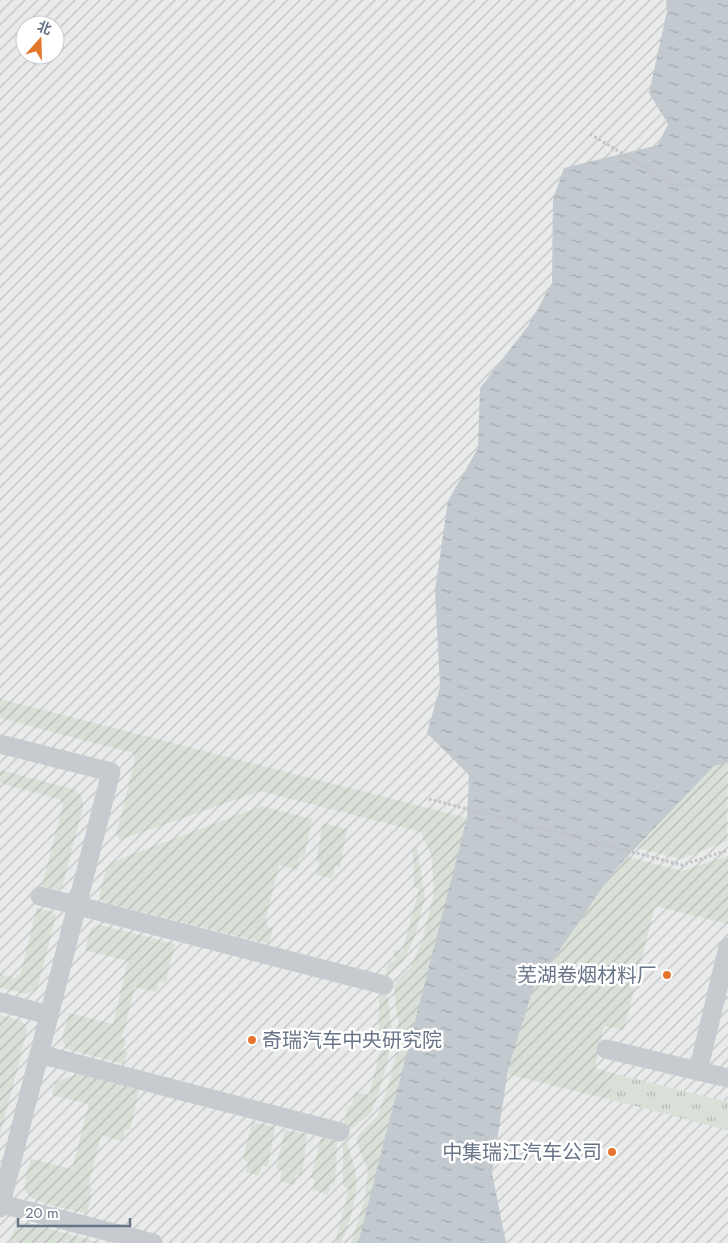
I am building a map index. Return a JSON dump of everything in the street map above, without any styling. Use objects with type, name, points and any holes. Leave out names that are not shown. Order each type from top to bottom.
[{"type":"lane","points":[[0,744],[111,772],[1,1202],[153,1243]]},
{"type":"lane","points":[[40,896],[384,985]]},
{"type":"lane","points":[[698,1071],[728,947]]},
{"type":"lane","points":[[0,1002],[49,1015]]},
{"type":"lane","points":[[606,1049],[728,1078]]},
{"type":"lane","points":[[39,1054],[340,1132]]},
{"type":"path","points":[[590,134],[675,185],[728,184]]},
{"type":"path","points":[[429,799],[682,866],[728,850]]},
{"type":"shaded area","points":[[0,0],[728,0],[728,1243],[0,1243]]},
{"type":"green space","points":[[0,699],[467,818],[358,1243],[351,1243],[365,1198],[368,1170],[357,1144],[357,1137],[378,1115],[386,1093],[398,1049],[399,1030],[394,990],[396,981],[411,967],[423,938],[434,892],[431,854],[421,832],[260,791],[120,840],[116,835],[135,759],[133,753],[0,718]]},
{"type":"green space","points":[[728,763],[727,841],[681,859],[637,848],[714,766]]},
{"type":"green space","points":[[0,770],[76,790],[82,797],[83,807],[62,888],[58,890],[42,886],[63,804],[61,800],[0,783]]},
{"type":"green space","points":[[261,806],[312,819],[304,858],[300,857],[297,870],[279,865],[265,922],[268,923],[267,927],[273,928],[269,944],[103,902],[99,897],[106,869],[112,862]]},
{"type":"green space","points":[[323,823],[347,829],[340,867],[335,866],[332,878],[316,875],[320,862],[316,861]]},
{"type":"green space","points":[[417,847],[425,898],[414,939],[404,960],[384,978],[389,962],[394,961],[396,957],[393,955],[395,950],[402,952],[419,889],[414,887],[413,850]]},
{"type":"green space","points":[[728,856],[728,924],[655,906],[624,1030],[604,1026],[595,1068],[615,1074],[608,1099],[507,1074],[533,989],[613,872],[628,857],[682,871]]},
{"type":"green space","points":[[37,908],[53,912],[56,916],[37,989],[26,994],[0,987],[0,974],[15,978],[20,975]]},
{"type":"green space","points":[[100,925],[175,944],[166,982],[159,981],[156,992],[135,987],[122,1038],[126,1040],[123,1050],[128,1053],[123,1064],[67,1049],[62,1039],[69,1013],[113,1024],[128,961],[85,950],[91,928]]},
{"type":"green space","points":[[382,990],[387,992],[392,1030],[391,1047],[379,1092],[371,1113],[348,1131],[345,1130],[344,1121],[348,1107],[351,1106],[356,1092],[369,1095],[383,1040],[379,1038],[379,1000]]},
{"type":"green space","points":[[0,1015],[19,1020],[25,1024],[27,1031],[0,1136]]},
{"type":"green space","points":[[79,1074],[139,1090],[130,1130],[125,1129],[122,1141],[101,1135],[88,1187],[92,1188],[90,1195],[92,1196],[86,1214],[34,1199],[25,1190],[25,1178],[31,1159],[72,1169],[89,1104],[52,1095],[55,1082]]},
{"type":"green space","points":[[615,1074],[728,1102],[728,1130],[608,1099]]},
{"type":"green space","points":[[252,1122],[275,1127],[268,1166],[262,1166],[259,1176],[246,1172],[248,1162],[243,1159]]},
{"type":"green space","points":[[285,1130],[307,1134],[302,1176],[296,1175],[294,1185],[280,1181],[282,1171],[276,1168]]},
{"type":"green space","points":[[321,1138],[337,1141],[335,1185],[331,1184],[328,1194],[313,1190],[315,1180],[311,1178]]},
{"type":"green space","points":[[347,1142],[354,1164],[356,1193],[344,1236],[341,1243],[335,1243],[349,1189],[343,1186],[343,1145]]},
{"type":"green space","points":[[20,1223],[29,1223],[100,1243],[10,1243],[14,1229]]},
{"type":"water","points":[[666,0],[728,0],[728,763],[714,766],[613,872],[533,989],[508,1070],[492,1173],[506,1243],[358,1243],[467,818],[469,775],[427,733],[440,687],[435,590],[448,501],[478,448],[480,388],[528,326],[552,283],[553,199],[564,168],[658,145],[668,124],[649,93],[667,11]]},
{"type":"place","name":"芜湖卷烟材料厂","points":[[667,975]]},
{"type":"place","name":"奇瑞汽车中央研究院","points":[[252,1040]]},
{"type":"place","name":"中集瑞江汽车公司","points":[[612,1152]]}]
